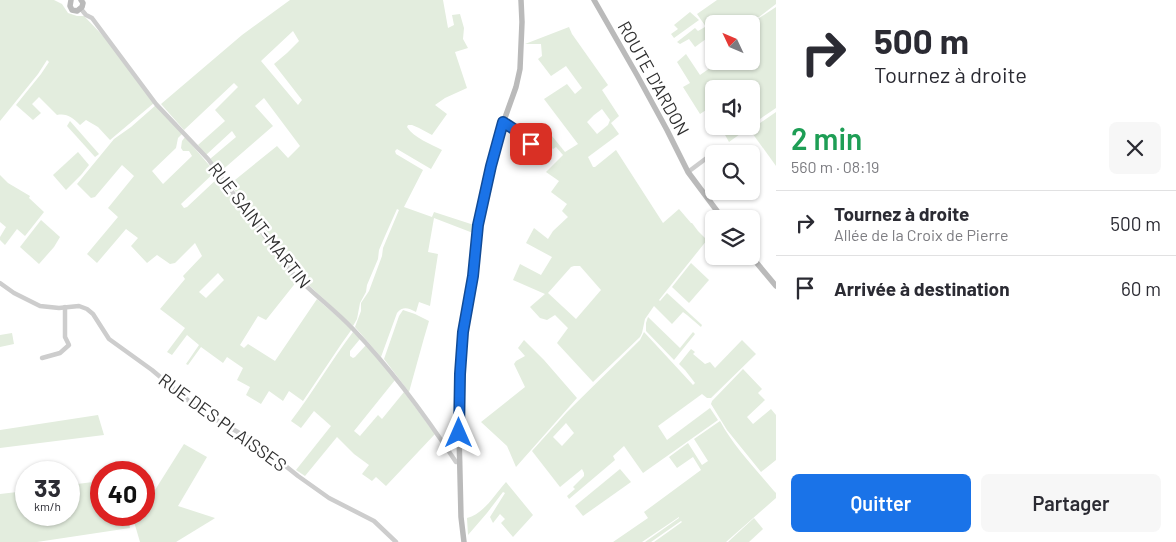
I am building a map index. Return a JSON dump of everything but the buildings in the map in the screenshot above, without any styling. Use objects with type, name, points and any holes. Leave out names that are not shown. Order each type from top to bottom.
[{"type":"street","points":[[68,1],[72,10],[77,11],[81,9],[83,0]]},
{"type":"street","points":[[464,542],[461,517],[459,405],[463,332],[473,276],[478,225],[491,166],[520,69],[521,0]]},
{"type":"street","name":"ROUTE D'ARDON","points":[[594,0],[637,75],[688,172],[716,210]]},
{"type":"street","name":"RUE SAINT-MARTIN","points":[[81,9],[92,18],[156,104],[208,159],[296,276],[346,322],[380,358],[436,432],[456,462],[460,462]]},
{"type":"street","points":[[503,122],[523,135],[539,154],[535,162]]},
{"type":"street","points":[[688,172],[705,159]]},
{"type":"street","points":[[758,265],[776,286]]},
{"type":"street","name":"RUE DES PLAISSES","points":[[0,283],[14,293],[40,306],[79,306],[87,309],[93,314],[109,339],[152,370],[190,402],[208,415],[257,443],[329,498],[374,521],[396,542]]},
{"type":"street","points":[[42,358],[60,353],[69,345],[65,337],[65,307]]},
{"type":"green space","points":[[0,0],[54,0],[62,4],[68,13],[84,16],[106,39],[154,103],[110,140],[98,127],[86,120],[80,125],[70,117],[57,115],[39,97],[32,104],[41,113],[33,120],[16,105],[41,74],[49,62],[47,60],[0,121]]},
{"type":"green space","points":[[290,0],[443,0],[448,28],[454,25],[452,15],[460,14],[464,28],[463,39],[468,48],[455,52],[467,88],[435,105],[447,114],[432,135],[412,125],[407,127],[418,138],[442,150],[431,169],[397,149],[395,151],[396,154],[423,170],[404,207],[432,217],[434,212],[474,225],[473,233],[434,218],[428,252],[438,254],[430,306],[419,302],[416,312],[406,308],[401,309],[397,313],[381,357],[355,327],[361,311],[361,303],[369,291],[382,256],[383,248],[399,210],[397,209],[379,250],[378,259],[360,303],[357,319],[353,326],[300,277],[304,268],[299,265],[292,269],[230,184],[277,146],[288,158],[300,146],[264,98],[255,106],[273,126],[220,172],[210,159],[236,137],[232,131],[206,155],[198,145],[225,121],[215,110],[238,87],[234,83],[184,130],[161,104],[242,35]],"holes":[[[293,31],[299,41],[274,64],[302,100],[298,105],[261,61]]]},
{"type":"green space","points":[[717,0],[776,0],[776,4],[760,16],[705,15],[705,25],[697,14]]},
{"type":"green space","points":[[776,7],[776,108],[760,119],[760,80],[705,80],[705,111],[700,114],[683,87],[690,83],[677,62],[686,54],[700,75],[707,70],[760,70],[760,17]]},
{"type":"green space","points":[[690,12],[699,20],[674,38],[671,34],[678,29],[674,25]]},
{"type":"green space","points":[[569,27],[608,85],[602,90],[619,116],[611,123],[619,134],[588,157],[593,167],[616,150],[663,223],[679,209],[705,238],[705,242],[659,300],[667,293],[702,325],[701,327],[683,312],[672,324],[654,306],[645,319],[640,337],[593,382],[557,343],[568,328],[555,315],[547,320],[540,318],[530,307],[545,294],[513,280],[520,264],[541,275],[552,257],[526,243],[534,228],[548,239],[553,231],[568,217],[562,211],[567,204],[551,192],[559,181],[546,172],[563,155],[556,147],[553,149],[546,142],[552,136],[565,152],[578,144],[544,99],[567,84],[575,94],[582,88],[566,66],[551,76],[538,59],[542,56],[541,44],[525,44]],"holes":[[[602,109],[610,120],[608,125],[597,134],[587,122]],[[580,266],[601,290],[576,319],[548,293],[571,267]]]},
{"type":"green space","points":[[705,27],[705,40],[695,47],[689,39],[680,44],[677,42],[695,28],[698,31]]},
{"type":"green space","points":[[156,105],[182,134],[178,138],[176,148],[152,171],[163,184],[192,156],[189,151],[183,151],[181,148],[185,137],[215,172],[181,204],[184,208],[219,177],[297,281],[266,320],[258,316],[240,345],[244,348],[248,344],[275,361],[317,299],[352,329],[303,401],[289,391],[283,401],[269,391],[261,404],[246,395],[250,387],[237,380],[243,368],[227,357],[223,363],[201,347],[188,365],[186,364],[199,345],[187,335],[172,355],[167,352],[185,328],[160,309],[185,279],[183,276],[202,256],[195,243],[175,263],[170,264],[157,255],[147,263],[131,246],[138,238],[126,229],[97,263],[87,254],[118,217],[108,208],[134,176],[122,165],[95,197],[91,198],[77,184],[114,139]],"holes":[[[218,273],[224,280],[206,298],[199,292]]]},
{"type":"green space","points":[[776,112],[776,166],[754,135],[760,135],[760,123]]},
{"type":"green space","points":[[70,121],[99,154],[95,157],[67,126]]},
{"type":"green space","points":[[725,135],[739,135],[729,142]]},
{"type":"green space","points":[[78,152],[89,165],[66,190],[53,175]]},
{"type":"green space","points":[[0,175],[8,183],[30,196],[29,198],[44,212],[25,236],[17,229],[5,245],[0,240],[6,227],[0,222]]},
{"type":"green space","points":[[41,220],[60,237],[39,264],[20,247]]},
{"type":"green space","points":[[691,263],[709,280],[689,303],[672,287]]},
{"type":"green space","points":[[403,310],[429,321],[409,392],[384,359],[399,316]]},
{"type":"green space","points":[[648,317],[680,348],[693,332],[695,334],[674,360],[646,331]]},
{"type":"green space","points":[[353,332],[360,339],[350,351],[350,356],[355,357],[366,345],[395,380],[354,431],[360,436],[378,415],[382,419],[404,392],[435,434],[386,486],[376,477],[372,481],[362,474],[369,465],[354,454],[337,437],[305,476],[296,470],[331,426],[314,411],[301,428],[291,421]]},
{"type":"green space","points":[[644,332],[693,385],[695,383],[679,364],[691,349],[695,352],[693,354],[705,364],[710,362],[715,368],[742,340],[756,354],[711,398],[707,398],[702,394],[658,426],[667,440],[710,408],[718,420],[643,473],[624,446],[613,456],[615,460],[569,499],[567,496],[575,489],[573,487],[584,476],[582,469],[560,487],[532,451],[567,412],[640,340]],"holes":[[[566,423],[574,433],[562,446],[553,437]]]},
{"type":"green space","points":[[12,333],[14,344],[0,347],[0,335]]},
{"type":"green space","points":[[524,340],[577,398],[516,467],[507,446],[481,422],[525,387],[514,364],[525,356],[518,348]]},
{"type":"green space","points":[[743,369],[762,389],[758,393],[765,400],[747,417],[753,424],[771,409],[776,415],[776,460],[761,472],[727,430],[711,404]]},
{"type":"green space","points":[[98,415],[104,435],[0,448],[0,430]]},
{"type":"green space","points":[[720,421],[738,449],[776,493],[776,498],[726,542],[654,542],[681,521],[651,542],[645,542],[679,517],[642,542],[613,542],[648,518],[644,512],[701,470],[693,457],[677,468],[669,457],[688,443],[702,465],[708,461],[694,439]]},
{"type":"green space","points":[[184,444],[207,457],[178,506],[215,518],[176,542],[140,542],[135,526],[155,526],[155,490]]},
{"type":"green space","points":[[620,469],[631,482],[583,516],[575,506]]},
{"type":"green space","points":[[90,482],[90,526],[130,526],[130,528],[37,542],[0,542],[0,494],[15,492],[15,526],[80,526],[80,484]]},
{"type":"green space","points":[[506,482],[533,515],[513,537],[501,523],[505,519],[500,514],[493,523],[490,517],[505,493],[503,492],[468,535],[467,518],[484,508]]},
{"type":"green space","points":[[754,518],[763,529],[749,542],[728,542]]},
{"type":"route","points":[[459,433],[463,332],[473,276],[478,225],[497,140],[503,122],[523,135],[531,144]]}]
